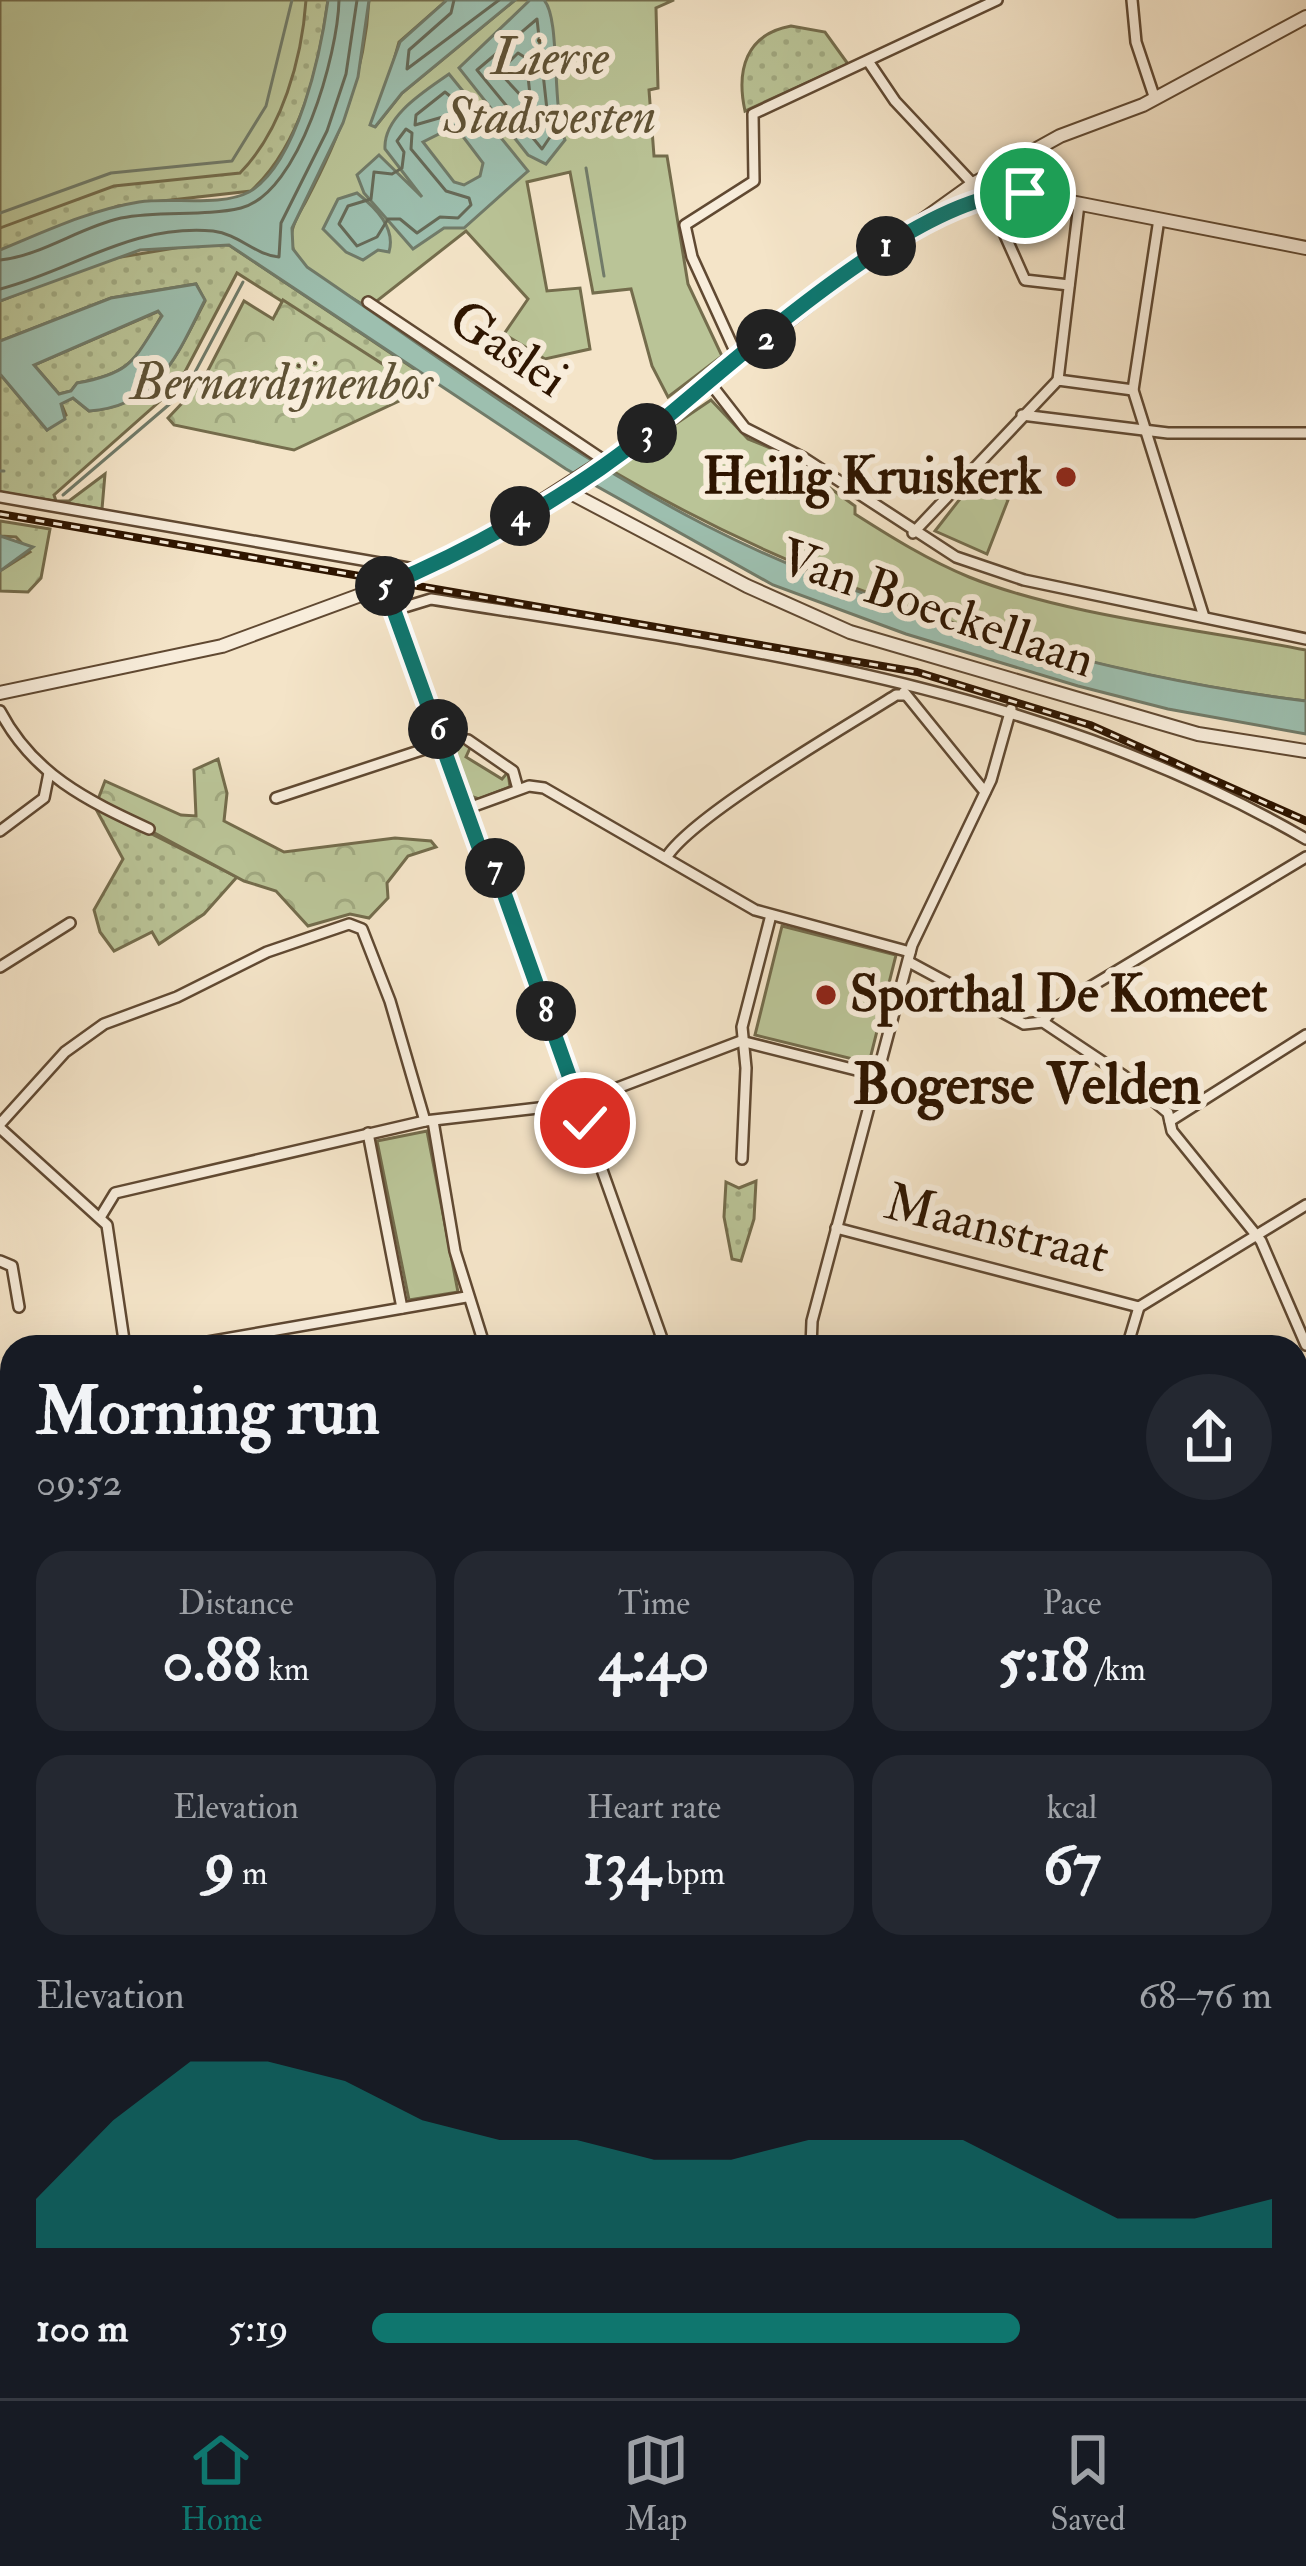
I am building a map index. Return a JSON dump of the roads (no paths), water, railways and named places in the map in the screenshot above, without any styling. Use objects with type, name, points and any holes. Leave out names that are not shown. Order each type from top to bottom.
[{"type":"street","points":[[739,360],[692,257],[685,225],[747,188],[755,169],[752,121],[758,109],[997,0]]},
{"type":"street","points":[[1132,0],[1136,42],[1156,99]]},
{"type":"street","points":[[0,693],[222,646],[420,569],[603,463],[973,184],[1060,136],[1156,99],[1306,17]]},
{"type":"street","points":[[868,62],[895,100],[973,184]]},
{"type":"street","points":[[992,194],[989,182],[994,172]]},
{"type":"street","points":[[965,203],[973,184]]},
{"type":"street","points":[[919,225],[992,194],[1079,204],[1306,248]]},
{"type":"street","points":[[913,533],[1058,380],[1079,204]]},
{"type":"street","points":[[1159,219],[1133,390],[1204,617]]},
{"type":"street","points":[[999,222],[1025,280],[1069,285]]},
{"type":"street","name":"Gaslei","points":[[368,302],[603,463]]},
{"type":"street","points":[[1058,380],[1133,390]]},
{"type":"street","points":[[710,383],[745,428],[804,458],[913,533],[1008,576],[1306,639]]},
{"type":"street","points":[[1022,415],[1144,431],[1306,433]]},
{"type":"street","name":"Van Boeckellaan","points":[[563,489],[747,586],[866,638],[1198,734],[1306,751]]},
{"type":"street","points":[[0,497],[420,569]]},
{"type":"street","points":[[385,586],[480,850],[494,865],[660,1335]]},
{"type":"street","points":[[395,610],[431,598],[906,681],[1011,710],[1161,763],[1306,839]]},
{"type":"street","points":[[906,681],[905,695],[985,792]]},
{"type":"street","points":[[666,858],[675,843],[725,807],[896,694],[905,695]]},
{"type":"street","points":[[811,1335],[909,957],[985,792],[1011,710]]},
{"type":"street","points":[[0,711],[20,750],[49,773],[92,802],[149,829]]},
{"type":"street","points":[[468,740],[513,771],[518,789]]},
{"type":"street","points":[[276,798],[443,743]]},
{"type":"street","points":[[0,831],[44,797],[49,773]]},
{"type":"street","points":[[466,809],[518,789],[544,788],[771,914],[909,957],[1024,1024],[1043,1022],[1124,1076],[1170,1121],[1256,1236],[1301,1335]]},
{"type":"street","points":[[1043,1022],[1052,1010],[1306,857]]},
{"type":"street","points":[[742,1159],[746,1069],[741,1041],[771,914]]},
{"type":"street","points":[[0,967],[70,923]]},
{"type":"street","points":[[123,1335],[101,1216],[0,1126],[65,1052],[104,1024],[177,998],[267,952],[349,924],[362,929],[378,968],[429,1121],[466,1297],[480,1335]]},
{"type":"street","points":[[1170,1121],[1306,1036]]},
{"type":"street","points":[[101,1216],[115,1193],[429,1121],[578,1103],[741,1041],[877,1075]]},
{"type":"street","points":[[368,1133],[402,1308]]},
{"type":"street","points":[[1130,1335],[1139,1307],[1306,1205]]},
{"type":"street","name":"Maanstraat","points":[[836,1228],[1139,1307]]},
{"type":"street","points":[[0,1262],[12,1266],[19,1306]]},
{"type":"street","points":[[248,1335],[466,1297]]},
{"type":"water","points":[[328,0],[369,0],[358,77],[343,123],[292,228],[293,249],[307,267],[602,467],[772,557],[998,637],[1157,676],[1306,701],[1306,734],[1168,709],[1078,686],[906,634],[773,585],[566,469],[229,245],[140,250],[0,301],[0,250],[103,210],[139,202],[238,197],[266,178],[281,157],[304,105]]},
{"type":"water","points":[[447,0],[515,0],[402,93],[375,127],[370,125],[400,42]]},
{"type":"water","points":[[530,0],[544,0],[549,10],[565,140],[546,164],[528,155],[459,68]]},
{"type":"water","points":[[449,74],[528,171],[464,228],[444,228],[413,249],[364,193],[357,175],[379,155],[422,197],[385,149],[386,137],[398,115]],"holes":[[[455,126],[483,163],[480,176],[464,185],[454,182],[423,142]]]},
{"type":"water","points":[[357,193],[383,219],[390,235],[389,252],[378,250],[363,260],[346,252],[323,229],[338,199]]},
{"type":"water","points":[[196,284],[205,300],[174,358],[149,388],[113,407],[89,411],[73,398],[61,404],[65,419],[47,430],[0,374],[0,341],[111,298]],"holes":[[[158,311],[162,316],[129,363],[109,375],[77,383],[71,391],[59,394],[34,365]]]},
{"type":"water","points":[[0,536],[33,547],[0,571]]},
{"type":"waterway","points":[[0,213],[111,173],[232,161],[266,106],[292,0]]},
{"type":"waterway","points":[[586,168],[604,276]]},
{"type":"waterway","points":[[63,495],[185,391],[243,282]]},
{"type":"railway","points":[[0,514],[917,672],[1090,725],[1306,821]]},
{"type":"place","name":"Heilig Kruiskerk","points":[[1066,477]]},
{"type":"place","name":"Sporthal De Komeet","points":[[826,995]]},
{"type":"district","name":"Bogerse Velden","points":[[1027,1085]]},
{"type":"park label","name":"Lierse Stadsvesten","points":[[550,87]]},
{"type":"park label","name":"Bernardijnenbos","points":[[282,383]]}]
